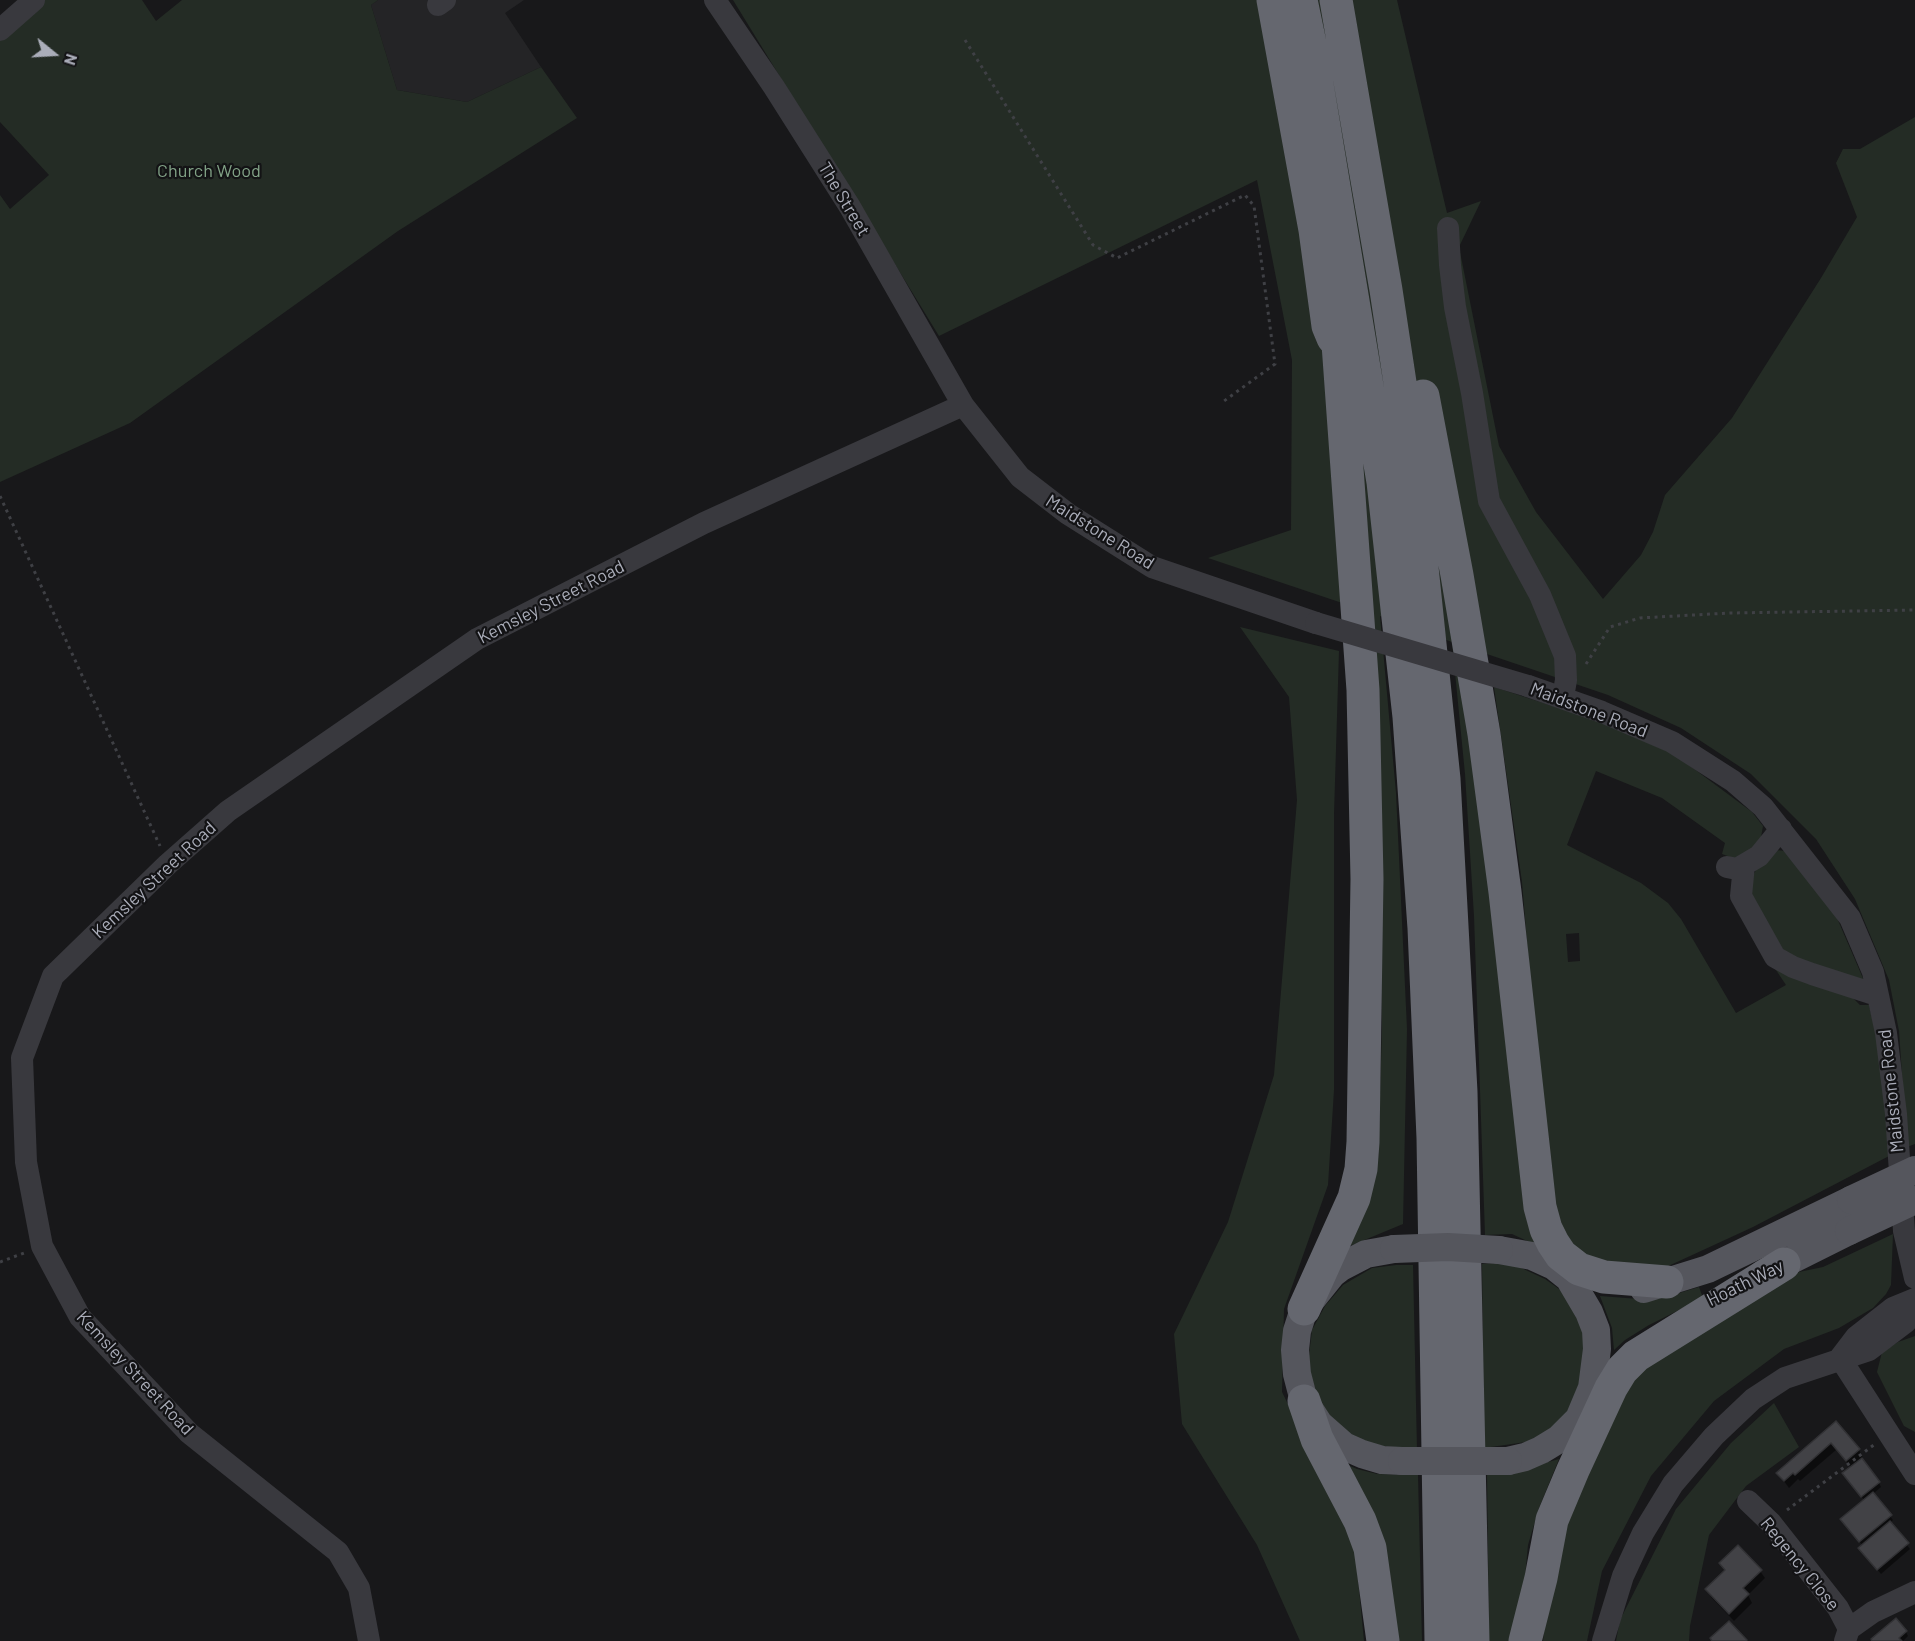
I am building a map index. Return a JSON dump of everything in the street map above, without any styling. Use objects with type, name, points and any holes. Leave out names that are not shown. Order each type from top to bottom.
[{"type":"highway","points":[[1273,0],[1315,230],[1328,326],[1339,354]]},
{"type":"highway","points":[[1301,0],[1311,48],[1383,483],[1409,717],[1424,928],[1432,1138],[1441,1641]]},
{"type":"highway","points":[[1336,0],[1386,290],[1409,442],[1445,791],[1461,1092],[1473,1641]]},
{"type":"highway","points":[[1304,1309],[1354,1198],[1361,1169],[1364,1142],[1367,879],[1363,690],[1334,289],[1310,113],[1311,48]]},
{"type":"highway","points":[[1386,290],[1415,358],[1458,575],[1484,734],[1503,880],[1539,1207],[1546,1229],[1561,1255],[1579,1269],[1604,1277],[1667,1282]]},
{"type":"highway","points":[[1535,1178],[1530,1211],[1540,1241],[1561,1272]]},
{"type":"highway","points":[[1524,1641],[1541,1578],[1552,1520],[1577,1460],[1622,1370],[1636,1356],[1784,1264]]},
{"type":"highway","points":[[1304,1401],[1317,1439],[1360,1521],[1370,1548],[1383,1641]]},
{"type":"highway","points":[[1524,1641],[1528,1572],[1533,1544],[1549,1490],[1579,1419]]},
{"type":"main road","name":"Hoath Way","points":[[1304,1309],[1318,1289],[1341,1267],[1366,1254],[1394,1249],[1448,1247],[1499,1250],[1532,1257],[1561,1272],[1604,1288],[1639,1291],[1708,1269],[1915,1170]]},
{"type":"main road","name":"Hoath Way","points":[[1592,1388],[1611,1361],[1634,1340],[1915,1200]]},
{"type":"main road","points":[[1304,1309],[1295,1350],[1297,1374],[1304,1401],[1319,1424],[1344,1446],[1382,1460],[1508,1461],[1526,1457],[1559,1438],[1579,1419],[1592,1388],[1597,1349],[1596,1330],[1589,1312],[1561,1272]]},
{"type":"street","points":[[0,30],[34,0]]},
{"type":"street","name":"The Street","points":[[715,0],[774,87],[850,207],[963,405]]},
{"type":"street","points":[[1448,228],[1455,307],[1472,393],[1489,501],[1540,595],[1565,656],[1566,680],[1563,697]]},
{"type":"street","name":"Maidstone Road","points":[[963,405],[1020,477],[1068,514],[1152,567],[1316,623],[1563,697],[1672,742],[1733,781],[1763,807],[1850,918],[1873,972],[1886,1033],[1896,1114],[1904,1232],[1915,1278]]},
{"type":"street","name":"Kemsley Street Road","points":[[369,1641],[359,1588],[338,1552],[189,1433],[80,1317],[42,1246],[26,1162],[22,1058],[53,976],[168,864],[228,811],[477,639],[704,523],[963,405]]},
{"type":"street","points":[[1781,829],[1759,856],[1735,866],[1741,896],[1775,957],[1812,974],[1878,994]]},
{"type":"street","points":[[1840,1358],[1856,1337],[1893,1308],[1915,1299]]},
{"type":"street","points":[[1603,1641],[1612,1607],[1632,1554],[1657,1507],[1693,1459],[1735,1416],[1770,1387],[1785,1378],[1869,1350],[1906,1322],[1915,1306]]},
{"type":"street","points":[[1840,1358],[1915,1472]]},
{"type":"street","name":"Regency Close","points":[[1748,1501],[1771,1523],[1838,1608],[1847,1635],[1873,1612],[1915,1592]]},
{"type":"path","points":[[965,40],[1093,245],[1117,258],[1245,195],[1254,206],[1275,364],[1224,400]]},
{"type":"path","points":[[0,496],[168,864]]},
{"type":"path","points":[[1586,664],[1610,627],[1640,618],[1730,613],[1915,610]]},
{"type":"path","points":[[0,1262],[42,1246]]},
{"type":"path","points":[[1771,1523],[1888,1434]]},
{"type":"shaded area","points":[[378,0],[524,0],[505,13],[541,67],[467,102],[397,90],[371,5]]},
{"type":"green space","name":"Church Wood","points":[[45,0],[142,0],[156,21],[182,0],[378,0],[371,5],[397,90],[467,102],[541,67],[577,118],[398,231],[130,423],[0,482],[0,195],[10,209],[49,175],[0,122],[0,40]]},
{"type":"green space","points":[[733,0],[1397,0],[1447,213],[1481,201],[1459,247],[1499,446],[1536,512],[1603,599],[1641,555],[1653,532],[1665,495],[1732,418],[1857,217],[1836,163],[1843,149],[1860,149],[1915,117],[1915,1144],[1907,1147],[1899,1031],[1889,980],[1855,899],[1816,839],[1751,774],[1681,728],[1608,695],[1481,652],[1527,1221],[1538,1246],[1512,1234],[1485,1235],[1474,916],[1465,774],[1452,642],[1380,616],[1396,793],[1407,1029],[1403,1224],[1350,1246],[1378,1160],[1382,1029],[1377,735],[1372,613],[1208,558],[1291,530],[1292,360],[1257,180],[939,336]]},
{"type":"green space","points":[[1240,627],[1339,651],[1334,814],[1334,1090],[1328,1185],[1284,1309],[1282,1392],[1354,1537],[1364,1641],[1300,1641],[1257,1545],[1182,1424],[1174,1334],[1228,1222],[1274,1075],[1297,800],[1289,697]]},
{"type":"green space","points":[[1494,687],[1583,716],[1666,748],[1752,812],[1763,826],[1760,843],[1736,859],[1722,854],[1725,843],[1662,798],[1596,771],[1567,845],[1641,883],[1668,903],[1681,919],[1736,1013],[1786,985],[1774,967],[1849,994],[1860,1005],[1869,1005],[1884,1066],[1889,1156],[1753,1227],[1664,1268],[1580,1261],[1550,1220],[1522,882]],"holes":[[[1579,933],[1580,961],[1568,962],[1566,934]]]},
{"type":"green space","points":[[1775,850],[1787,851],[1837,918],[1865,983],[1809,966],[1783,950],[1749,892],[1753,875],[1764,857]]},
{"type":"green space","points":[[1893,1234],[1891,1285],[1886,1294],[1873,1308],[1839,1328],[1784,1349],[1714,1401],[1651,1476],[1602,1571],[1587,1641],[1543,1641],[1554,1546],[1635,1365],[1799,1272],[1823,1267]]},
{"type":"green space","points":[[1482,1264],[1515,1265],[1545,1279],[1562,1291],[1575,1306],[1589,1354],[1577,1406],[1556,1426],[1533,1441],[1484,1448]]},
{"type":"green space","points":[[1413,1265],[1417,1450],[1366,1444],[1340,1429],[1319,1404],[1308,1364],[1312,1330],[1325,1306],[1343,1285],[1372,1268]]},
{"type":"green space","points":[[1699,1287],[1703,1298],[1649,1325],[1614,1350],[1612,1328],[1600,1296],[1639,1299],[1666,1297]]},
{"type":"green space","points":[[1915,1336],[1915,1432],[1904,1426],[1877,1372],[1882,1352],[1898,1342]]},
{"type":"green space","points":[[1774,1403],[1799,1447],[1746,1486],[1709,1535],[1689,1641],[1616,1641],[1620,1620],[1676,1509],[1731,1443]]},
{"type":"green space","points":[[1559,1459],[1539,1508],[1528,1545],[1519,1641],[1489,1641],[1487,1473],[1519,1470]]},
{"type":"green space","points":[[1339,1461],[1377,1474],[1418,1475],[1422,1641],[1392,1641]]},
{"type":"building","points":[[1836,1421],[1860,1449],[1846,1461],[1831,1443],[1795,1475],[1793,1473],[1784,1481],[1776,1473]]},
{"type":"building","points":[[1862,1458],[1880,1482],[1861,1497],[1842,1473]]},
{"type":"building","points":[[1873,1492],[1892,1515],[1859,1542],[1840,1519]]},
{"type":"building","points":[[1890,1521],[1909,1543],[1877,1570],[1858,1548]]},
{"type":"building","points":[[1738,1545],[1762,1570],[1743,1588],[1749,1594],[1729,1614],[1705,1589],[1725,1570],[1719,1563]]},
{"type":"building","points":[[1896,1618],[1907,1631],[1899,1638],[1902,1641],[1872,1641],[1871,1639]]},
{"type":"building","points":[[1729,1621],[1747,1640],[1712,1641],[1710,1638]]}]
